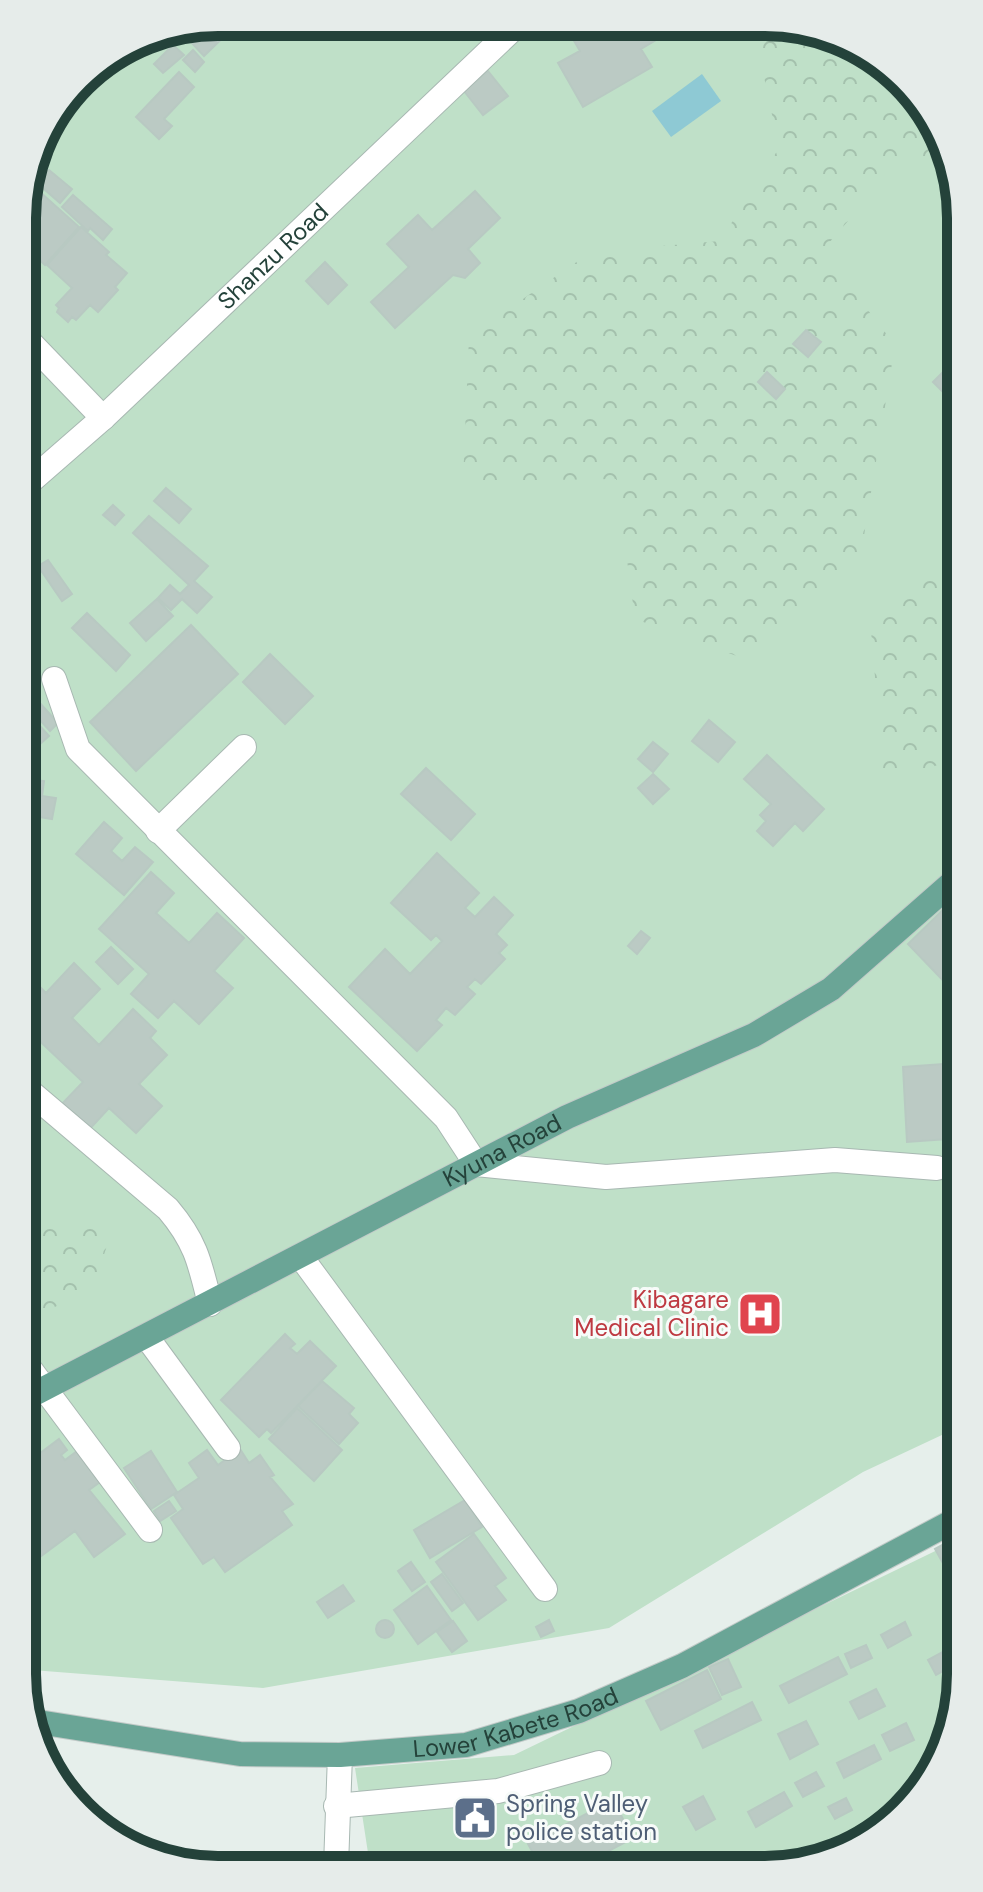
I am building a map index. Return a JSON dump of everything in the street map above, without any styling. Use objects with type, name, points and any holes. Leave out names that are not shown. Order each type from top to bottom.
[{"type":"main road","name":"Kyuna Road","points":[[38,1392],[567,1117],[754,1035],[831,989],[947,887]]},
{"type":"main road","name":"Lower Kabete Road","points":[[44,1723],[240,1754],[340,1755],[466,1745],[579,1711],[682,1666],[947,1524]]},
{"type":"street","name":"Shanzu Road","points":[[36,476],[103,418],[505,36]]},
{"type":"street","points":[[36,348],[103,418]]},
{"type":"street","points":[[54,679],[78,749],[446,1118],[476,1164],[606,1177],[835,1160],[937,1168]]},
{"type":"street","points":[[158,831],[244,747]]},
{"type":"street","points":[[36,1097],[168,1209],[184,1227],[196,1248],[210,1304]]},
{"type":"street","points":[[301,1257],[545,1589]]},
{"type":"street","points":[[146,1336],[228,1448]]},
{"type":"street","points":[[38,1392],[150,1530]]},
{"type":"street","points":[[336,1856],[340,1755]]},
{"type":"street","points":[[336,1806],[498,1791],[599,1763]]},
{"type":"green space","points":[[755,36],[777,36],[823,46],[845,55],[885,81],[916,117],[928,138],[943,182],[906,154],[822,251],[895,345],[862,548],[756,663],[635,619],[616,479],[463,481],[469,336],[591,252],[720,241],[779,148]]},
{"type":"green space","points":[[777,36],[823,46],[866,67],[902,98],[928,138],[937,160],[947,206],[947,1433],[863,1472],[609,1628],[263,1688],[36,1670],[36,218],[42,171],[60,127],[98,81],[127,60],[148,50],[194,38]]},
{"type":"green space","points":[[947,549],[947,762],[884,781],[871,631]]},
{"type":"green space","points":[[116,1220],[92,1289],[36,1316],[36,1224]]},
{"type":"green space","points":[[947,1545],[947,1686],[933,1744],[923,1765],[902,1794],[885,1811],[845,1837],[823,1846],[777,1856],[368,1856],[355,1768],[514,1755]]},
{"type":"water","points":[[702,74],[721,101],[671,137],[652,111]]},
{"type":"building","points":[[225,36],[204,56],[190,41],[194,38]]},
{"type":"building","points":[[578,36],[596,36],[598,40],[605,36],[663,36],[641,49],[652,67],[583,107],[558,63],[580,51],[573,39]]},
{"type":"building","points":[[173,45],[184,55],[163,73],[154,64]]},
{"type":"building","points":[[193,50],[204,62],[195,72],[183,60]]},
{"type":"building","points":[[488,71],[508,96],[483,115],[464,91]]},
{"type":"building","points":[[179,72],[194,87],[164,119],[172,126],[159,139],[136,117]]},
{"type":"building","points":[[49,170],[72,189],[60,203],[40,185]]},
{"type":"building","points":[[39,191],[79,227],[45,265],[36,257]]},
{"type":"building","points":[[475,191],[500,218],[468,249],[480,263],[465,278],[453,275],[395,328],[371,302],[409,267],[387,244],[418,215],[432,230]]},
{"type":"building","points":[[73,195],[112,229],[103,240],[62,207]]},
{"type":"building","points":[[81,227],[127,273],[115,287],[118,290],[98,312],[90,305],[76,320],[72,317],[68,322],[57,312],[59,308],[56,305],[72,288],[47,265]]},
{"type":"building","points":[[325,262],[347,285],[328,304],[306,281]]},
{"type":"building","points":[[806,330],[821,342],[808,357],[793,344]]},
{"type":"building","points":[[947,368],[947,396],[933,382]]},
{"type":"building","points":[[767,372],[785,389],[776,399],[758,382]]},
{"type":"building","points":[[166,488],[191,509],[179,523],[154,501]]},
{"type":"building","points":[[113,505],[124,515],[115,525],[103,515]]},
{"type":"building","points":[[149,516],[208,566],[194,581],[212,597],[197,613],[182,599],[171,610],[158,598],[170,585],[180,594],[189,585],[133,533]]},
{"type":"building","points":[[48,560],[72,594],[62,601],[38,566]]},
{"type":"building","points":[[157,599],[173,616],[146,641],[130,623]]},
{"type":"building","points":[[87,613],[130,655],[116,671],[72,628]]},
{"type":"building","points":[[191,625],[238,674],[136,771],[90,722]]},
{"type":"building","points":[[270,654],[313,696],[285,724],[243,682]]},
{"type":"building","points":[[38,701],[58,723],[50,731],[36,716]]},
{"type":"building","points":[[709,720],[735,742],[718,762],[692,741]]},
{"type":"building","points":[[36,722],[49,736],[40,744],[36,740]]},
{"type":"building","points":[[653,742],[668,754],[653,772],[638,759]]},
{"type":"building","points":[[767,755],[824,809],[803,831],[795,823],[773,846],[757,831],[766,821],[760,815],[771,804],[744,779]]},
{"type":"building","points":[[426,768],[475,814],[451,840],[401,794]]},
{"type":"building","points":[[653,774],[669,789],[653,804],[638,788]]},
{"type":"building","points":[[36,780],[44,781],[42,796],[56,798],[52,819],[36,816]]},
{"type":"building","points":[[104,822],[122,838],[111,851],[122,861],[135,847],[153,862],[124,895],[76,854]]},
{"type":"building","points":[[437,853],[479,893],[465,908],[475,917],[494,897],[513,915],[496,934],[507,945],[499,953],[505,959],[481,984],[475,979],[467,987],[475,994],[455,1015],[446,1008],[436,1020],[442,1025],[417,1051],[349,987],[385,949],[410,974],[442,941],[436,935],[431,940],[391,903]]},
{"type":"building","points":[[151,872],[174,893],[156,913],[189,943],[217,913],[244,938],[214,971],[233,988],[199,1024],[174,1001],[158,1018],[131,994],[149,974],[99,929]]},
{"type":"building","points":[[947,906],[947,985],[908,944]]},
{"type":"building","points":[[641,931],[650,938],[637,954],[628,946]]},
{"type":"building","points":[[111,947],[133,969],[118,984],[96,962]]},
{"type":"building","points":[[74,963],[100,989],[72,1018],[99,1045],[133,1009],[156,1031],[150,1038],[167,1055],[139,1084],[162,1106],[136,1133],[109,1108],[86,1133],[59,1107],[83,1082],[36,1038],[36,989],[39,986],[46,993]]},
{"type":"building","points":[[947,1064],[947,1139],[907,1142],[903,1067]]},
{"type":"building","points":[[285,1334],[295,1344],[290,1348],[297,1354],[310,1341],[336,1366],[271,1433],[267,1429],[259,1437],[221,1400]]},
{"type":"building","points":[[322,1381],[354,1408],[349,1414],[358,1423],[339,1444],[298,1406]]},
{"type":"building","points":[[297,1408],[342,1450],[314,1481],[269,1439]]},
{"type":"building","points":[[59,1439],[67,1450],[61,1455],[65,1460],[84,1446],[107,1477],[89,1490],[125,1534],[94,1557],[75,1531],[36,1560],[36,1456]]},
{"type":"building","points":[[240,1449],[249,1463],[260,1455],[274,1475],[270,1477],[293,1504],[282,1511],[292,1525],[225,1572],[214,1557],[203,1564],[171,1518],[183,1509],[174,1495],[199,1478],[189,1463],[207,1450],[218,1465]]},
{"type":"building","points":[[151,1451],[177,1492],[151,1509],[124,1468]]},
{"type":"building","points":[[465,1500],[482,1527],[430,1558],[414,1530]]},
{"type":"building","points":[[169,1501],[176,1511],[160,1521],[154,1511]]},
{"type":"building","points":[[474,1534],[506,1578],[495,1586],[506,1600],[478,1620],[436,1562]]},
{"type":"building","points":[[947,1542],[947,1566],[945,1567],[935,1549]]},
{"type":"building","points":[[411,1562],[425,1582],[412,1591],[398,1571]]},
{"type":"building","points":[[442,1574],[463,1603],[452,1611],[431,1582]]},
{"type":"building","points":[[343,1585],[354,1601],[328,1618],[317,1602]]},
{"type":"building","points":[[427,1586],[451,1620],[418,1644],[394,1610]]},
{"type":"building","points":[[385,1620],[394,1629],[385,1638],[376,1629]]},
{"type":"building","points":[[549,1620],[554,1631],[541,1637],[536,1627]]},
{"type":"building","points":[[453,1621],[467,1641],[452,1652],[437,1632]]},
{"type":"building","points":[[905,1622],[911,1635],[888,1648],[881,1635]]},
{"type":"building","points":[[866,1645],[872,1658],[851,1668],[845,1654]]},
{"type":"building","points":[[947,1650],[947,1669],[936,1675],[928,1660]]},
{"type":"building","points":[[838,1657],[847,1674],[789,1703],[780,1686]]},
{"type":"building","points":[[728,1659],[741,1687],[722,1695],[709,1667]]},
{"type":"building","points":[[707,1670],[721,1699],[661,1730],[646,1701]]},
{"type":"building","points":[[876,1689],[885,1706],[859,1719],[850,1702]]},
{"type":"building","points":[[752,1702],[761,1720],[703,1748],[695,1731]]},
{"type":"building","points":[[806,1721],[818,1744],[790,1759],[778,1734]]},
{"type":"building","points":[[906,1723],[914,1740],[890,1751],[882,1735]]},
{"type":"building","points":[[874,1745],[881,1759],[844,1778],[837,1763]]},
{"type":"building","points":[[816,1772],[824,1786],[803,1797],[795,1783]]},
{"type":"building","points":[[784,1792],[792,1806],[756,1827],[748,1812]]},
{"type":"building","points":[[703,1796],[715,1819],[696,1830],[683,1807]]},
{"type":"building","points":[[846,1798],[852,1810],[835,1819],[828,1807]]},
{"type":"building","points":[[613,1800],[633,1838],[599,1856],[535,1856],[528,1844]]},
{"type":"place","name":"Kibagare Medical Clinic","points":[[760,1314]]},
{"type":"place","name":"Spring Valley police station","points":[[475,1818]]}]
